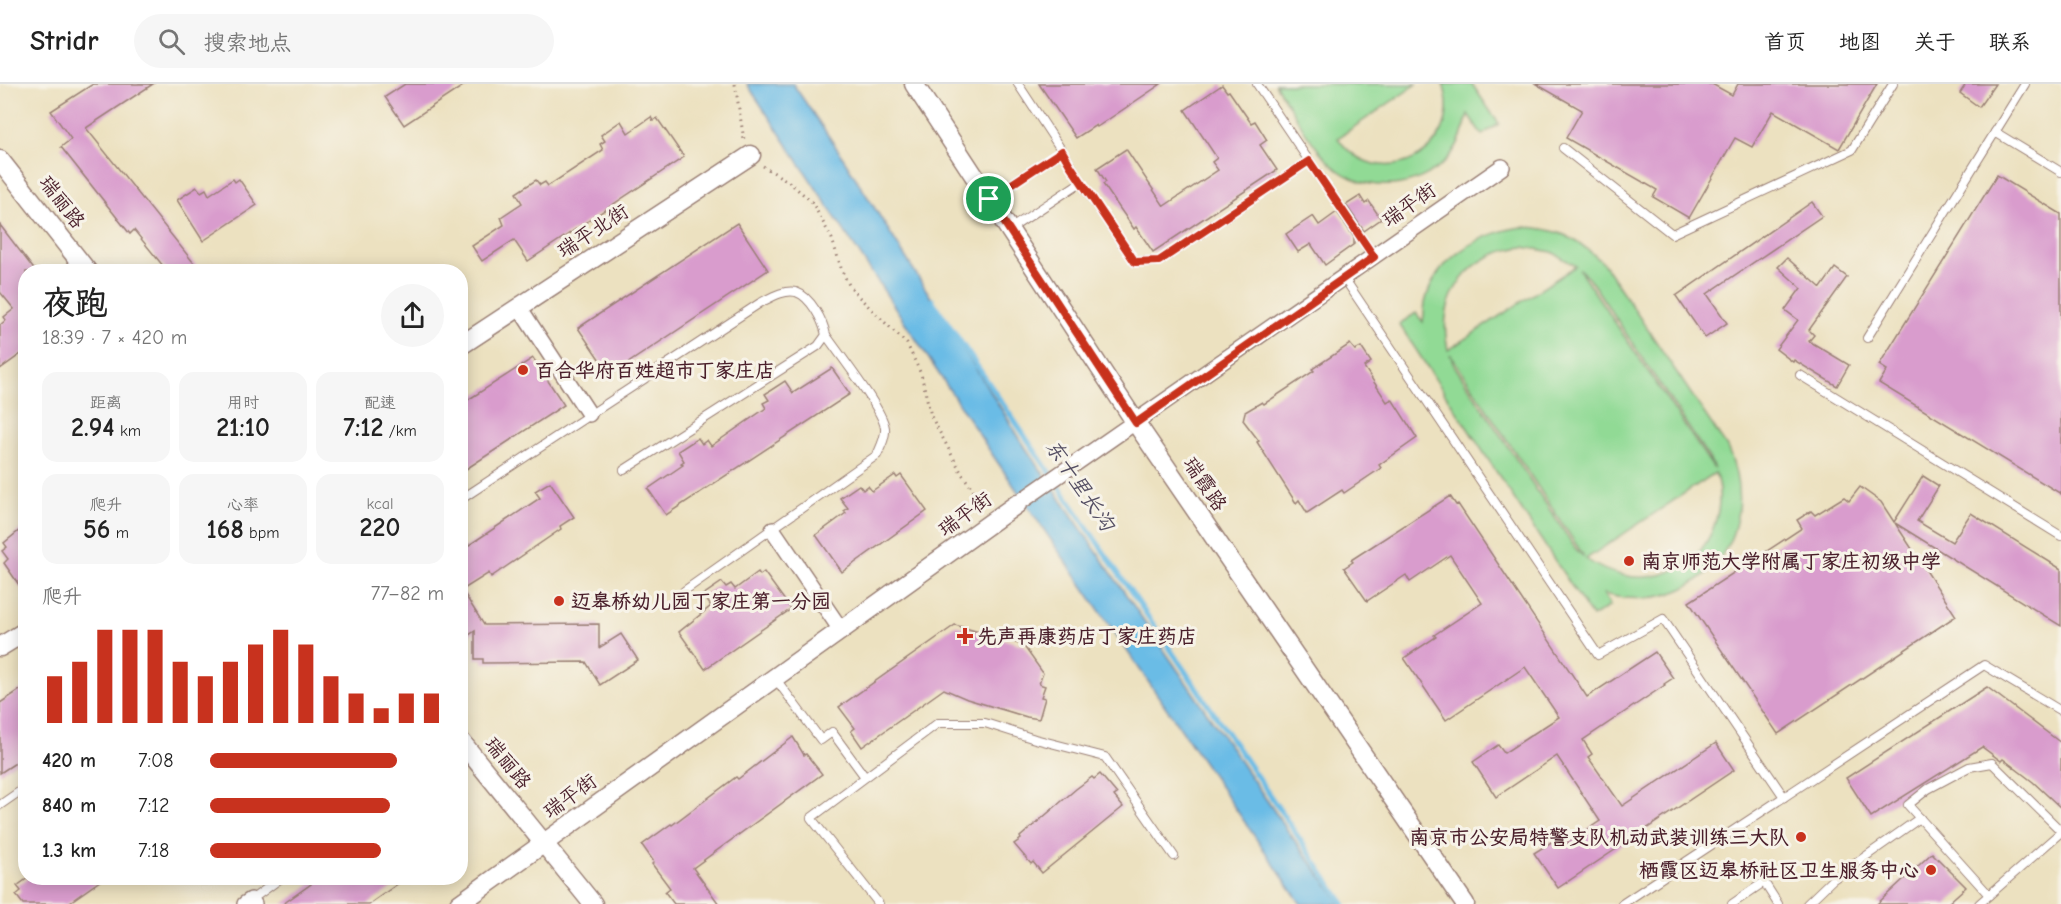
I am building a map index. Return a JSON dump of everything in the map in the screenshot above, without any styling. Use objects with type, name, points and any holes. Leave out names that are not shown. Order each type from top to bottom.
[{"type":"street","name":"瑞霞路","points":[[914,84],[1136,423],[1465,904]]},
{"type":"street","name":"瑞平北街","points":[[468,341],[751,155]]},
{"type":"street","name":"瑞丽路","points":[[0,160],[82,264]]},
{"type":"street","name":"瑞平街","points":[[459,904],[1017,504],[1503,167]]},
{"type":"street","points":[[519,307],[589,414]]},
{"type":"street","points":[[773,530],[841,630]]},
{"type":"street","points":[[0,647],[18,637]]},
{"type":"street","name":"瑞丽路","points":[[468,750],[594,904]]},
{"type":"lane","points":[[1018,84],[1135,262],[1159,261],[1309,161]]},
{"type":"lane","points":[[1257,84],[1374,257]]},
{"type":"lane","points":[[1563,148],[1672,234],[1852,150],[1893,84]]},
{"type":"lane","points":[[1867,338],[2025,84]]},
{"type":"lane","points":[[1995,132],[2061,172]]},
{"type":"lane","points":[[989,199],[1062,151]]},
{"type":"lane","points":[[1009,230],[1081,182]]},
{"type":"lane","points":[[1344,278],[1598,655],[1663,619],[1784,797]]},
{"type":"lane","points":[[468,495],[760,303],[782,293],[796,292],[805,298],[815,310],[826,334],[880,413],[885,429],[883,443],[877,455],[684,591]]},
{"type":"lane","points":[[624,470],[818,346],[826,334]]},
{"type":"lane","points":[[1800,375],[2061,536]]},
{"type":"lane","points":[[1626,903],[1983,666],[2061,711]]},
{"type":"lane","points":[[775,678],[821,740],[832,732],[865,777]]},
{"type":"lane","points":[[879,904],[811,818],[938,723],[986,723],[1035,739],[1105,757],[1174,856]]},
{"type":"lane","points":[[1978,904],[1989,895],[2061,831],[1992,763],[1969,767],[1928,789],[1908,805],[1989,895]]},
{"type":"lane","points":[[0,804],[18,792]]},
{"type":"lane","points":[[1807,904],[1832,880],[1920,818]]},
{"type":"lane","points":[[1732,904],[1764,882],[1778,904]]},
{"type":"lane","points":[[250,903],[270,885]]},
{"type":"path","points":[[735,84],[744,139],[751,155],[756,162],[789,182],[812,202],[832,239],[849,285],[906,344],[921,374],[931,416],[979,498]]},
{"type":"green space","points":[[1275,84],[1417,84],[1338,138],[1355,155],[1375,164],[1395,165],[1414,159],[1431,147],[1442,129],[1447,108],[1443,84],[1472,84],[1499,124],[1482,135],[1468,114],[1453,152],[1429,174],[1399,184],[1367,183],[1352,178],[1329,162],[1312,141]]},
{"type":"green space","points":[[1522,227],[1557,232],[1585,247],[1603,263],[1727,447],[1737,480],[1738,511],[1730,539],[1716,563],[1695,582],[1668,594],[1638,599],[1604,594],[1610,606],[1592,617],[1399,324],[1416,313],[1423,322],[1425,303],[1438,273],[1462,250],[1475,242],[1506,230]],"holes":[[[1524,247],[1552,252],[1576,266],[1448,350],[1447,312],[1452,295],[1461,280],[1473,268],[1487,258],[1504,251]],[[1579,269],[1597,290],[1709,458],[1714,469]],[[1450,354],[1583,556],[1575,548],[1454,365]],[[1715,473],[1719,498],[1715,523],[1706,542],[1694,557],[1678,568],[1661,575],[1642,577],[1623,575],[1604,569],[1586,559]]]},
{"type":"water","points":[[747,84],[793,84],[838,150],[1027,450],[1292,837],[1342,904],[1301,904],[994,457]]},
{"type":"building","points":[[93,84],[153,84],[86,128],[195,264],[162,264],[134,230],[130,234],[61,147],[71,139],[51,111]]},
{"type":"building","points":[[405,84],[466,84],[404,125],[385,97]]},
{"type":"building","points":[[1039,84],[1161,84],[1097,127],[1096,125],[1076,138]]},
{"type":"building","points":[[1536,84],[1712,84],[1732,95],[1738,84],[1877,84],[1839,149],[1773,111],[1752,147],[1735,138],[1689,218],[1653,197],[1657,190],[1566,138],[1582,110]]},
{"type":"building","points":[[1966,84],[1995,84],[1979,107],[1960,93]]},
{"type":"building","points":[[1222,85],[1227,92],[1229,91],[1251,123],[1255,121],[1267,140],[1260,145],[1277,170],[1153,252],[1103,184],[1106,182],[1097,168],[1126,149],[1164,206],[1218,170],[1212,162],[1217,158],[1185,110]]},
{"type":"building","points":[[651,117],[653,121],[657,118],[684,157],[528,261],[514,240],[482,261],[472,246],[504,225],[501,217],[522,203],[516,193],[536,180],[540,185],[545,182],[548,186],[603,150],[600,144],[605,141],[601,135],[621,121],[628,133]]},
{"type":"building","points":[[1997,175],[2061,214],[2061,494],[1879,383],[1887,370],[1879,365]]},
{"type":"building","points":[[233,179],[235,182],[239,179],[257,205],[203,241],[177,200],[197,187],[201,192],[206,189],[209,195]]},
{"type":"building","points":[[1360,196],[1365,204],[1369,201],[1381,219],[1364,231],[1346,205]]},
{"type":"building","points":[[1812,202],[1822,216],[1707,294],[1727,323],[1705,338],[1676,296]]},
{"type":"building","points":[[1337,212],[1354,237],[1354,244],[1325,265],[1311,244],[1298,252],[1286,234],[1313,216],[1319,225]]},
{"type":"building","points":[[737,223],[768,270],[610,375],[578,328]]},
{"type":"building","points":[[0,225],[30,264],[18,264],[18,356],[0,369],[0,325],[6,320],[4,317],[14,309],[0,292]]},
{"type":"building","points":[[1787,258],[1821,288],[1835,268],[1847,277],[1809,330],[1814,335],[1809,341],[1849,365],[1837,386],[1794,360],[1793,362],[1776,349],[1798,320],[1785,310],[1801,288],[1778,267]]},
{"type":"building","points":[[1350,344],[1355,350],[1361,347],[1371,362],[1364,367],[1387,402],[1392,399],[1417,438],[1379,465],[1381,468],[1344,493],[1342,490],[1307,513],[1299,500],[1296,503],[1257,442],[1259,441],[1243,420],[1245,412],[1262,402],[1264,404]]},
{"type":"building","points":[[533,358],[564,405],[468,468],[468,400]]},
{"type":"building","points":[[832,368],[850,394],[666,515],[648,489],[683,465],[681,463],[684,461],[678,451],[698,438],[702,444],[707,440],[711,446],[766,408],[763,403],[769,400],[765,394],[785,381],[793,393]]},
{"type":"building","points":[[895,475],[897,478],[901,475],[927,511],[842,572],[816,535],[846,513],[844,511],[848,508],[840,498],[859,485],[863,490],[868,486],[872,491]]},
{"type":"building","points":[[1923,476],[1939,486],[1917,521],[1952,542],[1971,513],[2061,569],[2061,626],[1895,523],[1956,616],[1778,734],[1689,602],[1802,528],[1797,520],[1811,511],[1815,515],[1844,497],[1849,501],[1860,487],[1881,502],[1894,522]]},
{"type":"building","points":[[550,482],[574,517],[560,526],[561,529],[491,577],[489,573],[468,586],[468,546],[540,498],[535,491]]},
{"type":"building","points":[[1450,496],[1456,505],[1458,504],[1587,697],[1655,652],[1673,678],[1583,740],[1592,754],[1588,757],[1622,806],[1716,743],[1734,770],[1558,888],[1534,853],[1556,839],[1561,847],[1600,821],[1557,756],[1496,797],[1473,762],[1498,745],[1504,753],[1559,717],[1525,667],[1446,720],[1404,658],[1482,603],[1450,555],[1410,582],[1406,575],[1367,601],[1344,568],[1353,562],[1351,560]]},
{"type":"building","points":[[18,532],[18,583],[4,563],[8,559],[2,551],[7,547],[4,543]]},
{"type":"building","points":[[758,572],[760,575],[764,572],[791,609],[705,669],[679,632],[711,606],[703,595],[722,582],[726,587],[731,584],[735,589]]},
{"type":"building","points":[[468,600],[484,625],[599,624],[599,648],[621,634],[638,660],[600,685],[586,662],[483,663],[483,659],[475,659],[475,631],[468,636]]},
{"type":"building","points":[[955,625],[1023,645],[1043,673],[1039,684],[1045,686],[1041,697],[1045,698],[1039,719],[967,699],[944,689],[862,747],[851,731],[855,728],[839,707]]},
{"type":"building","points":[[1987,687],[2061,743],[2061,808],[2033,782],[2003,759],[2001,761],[1982,747],[1871,817],[1846,778]]},
{"type":"building","points":[[18,691],[18,761],[0,773],[0,703]]},
{"type":"building","points":[[793,737],[804,755],[806,754],[822,774],[693,868],[719,904],[674,904],[665,892],[670,888],[652,864],[654,862],[642,845],[736,777],[738,779]]},
{"type":"building","points":[[1100,774],[1117,794],[1114,796],[1123,807],[1042,873],[1014,844],[1076,789]]},
{"type":"building","name":"栖霞区迈皋桥社区卫生服务中心","points":[[1932,853],[1966,887],[1947,904],[1877,904]]},
{"type":"building","points":[[94,885],[67,904],[23,904],[16,895],[21,891],[17,886]]},
{"type":"building","points":[[310,885],[396,885],[369,904],[283,904]]},
{"type":"waterway","name":"东十里长沟","points":[[932,300],[1344,904]]},
{"type":"place","name":"百合华府百姓超市丁家庄店","points":[[523,370]]},
{"type":"place","name":"南京师范大学附属丁家庄初级中学","points":[[1629,561]]},
{"type":"place","name":"迈皋桥幼儿园丁家庄第一分园","points":[[559,601]]},
{"type":"place","name":"先声再康药店丁家庄药店","points":[[965,636]]},
{"type":"place","name":"南京市公安局特警支队机动武装训练三大队","points":[[1801,837]]},
{"type":"place","name":"栖霞区迈皋桥社区卫生服务中心","points":[[1931,870]]},
{"type":"route","points":[[1062,151],[1135,262],[1159,261],[1309,161],[1374,257],[1136,423],[989,199],[1062,151]]}]
